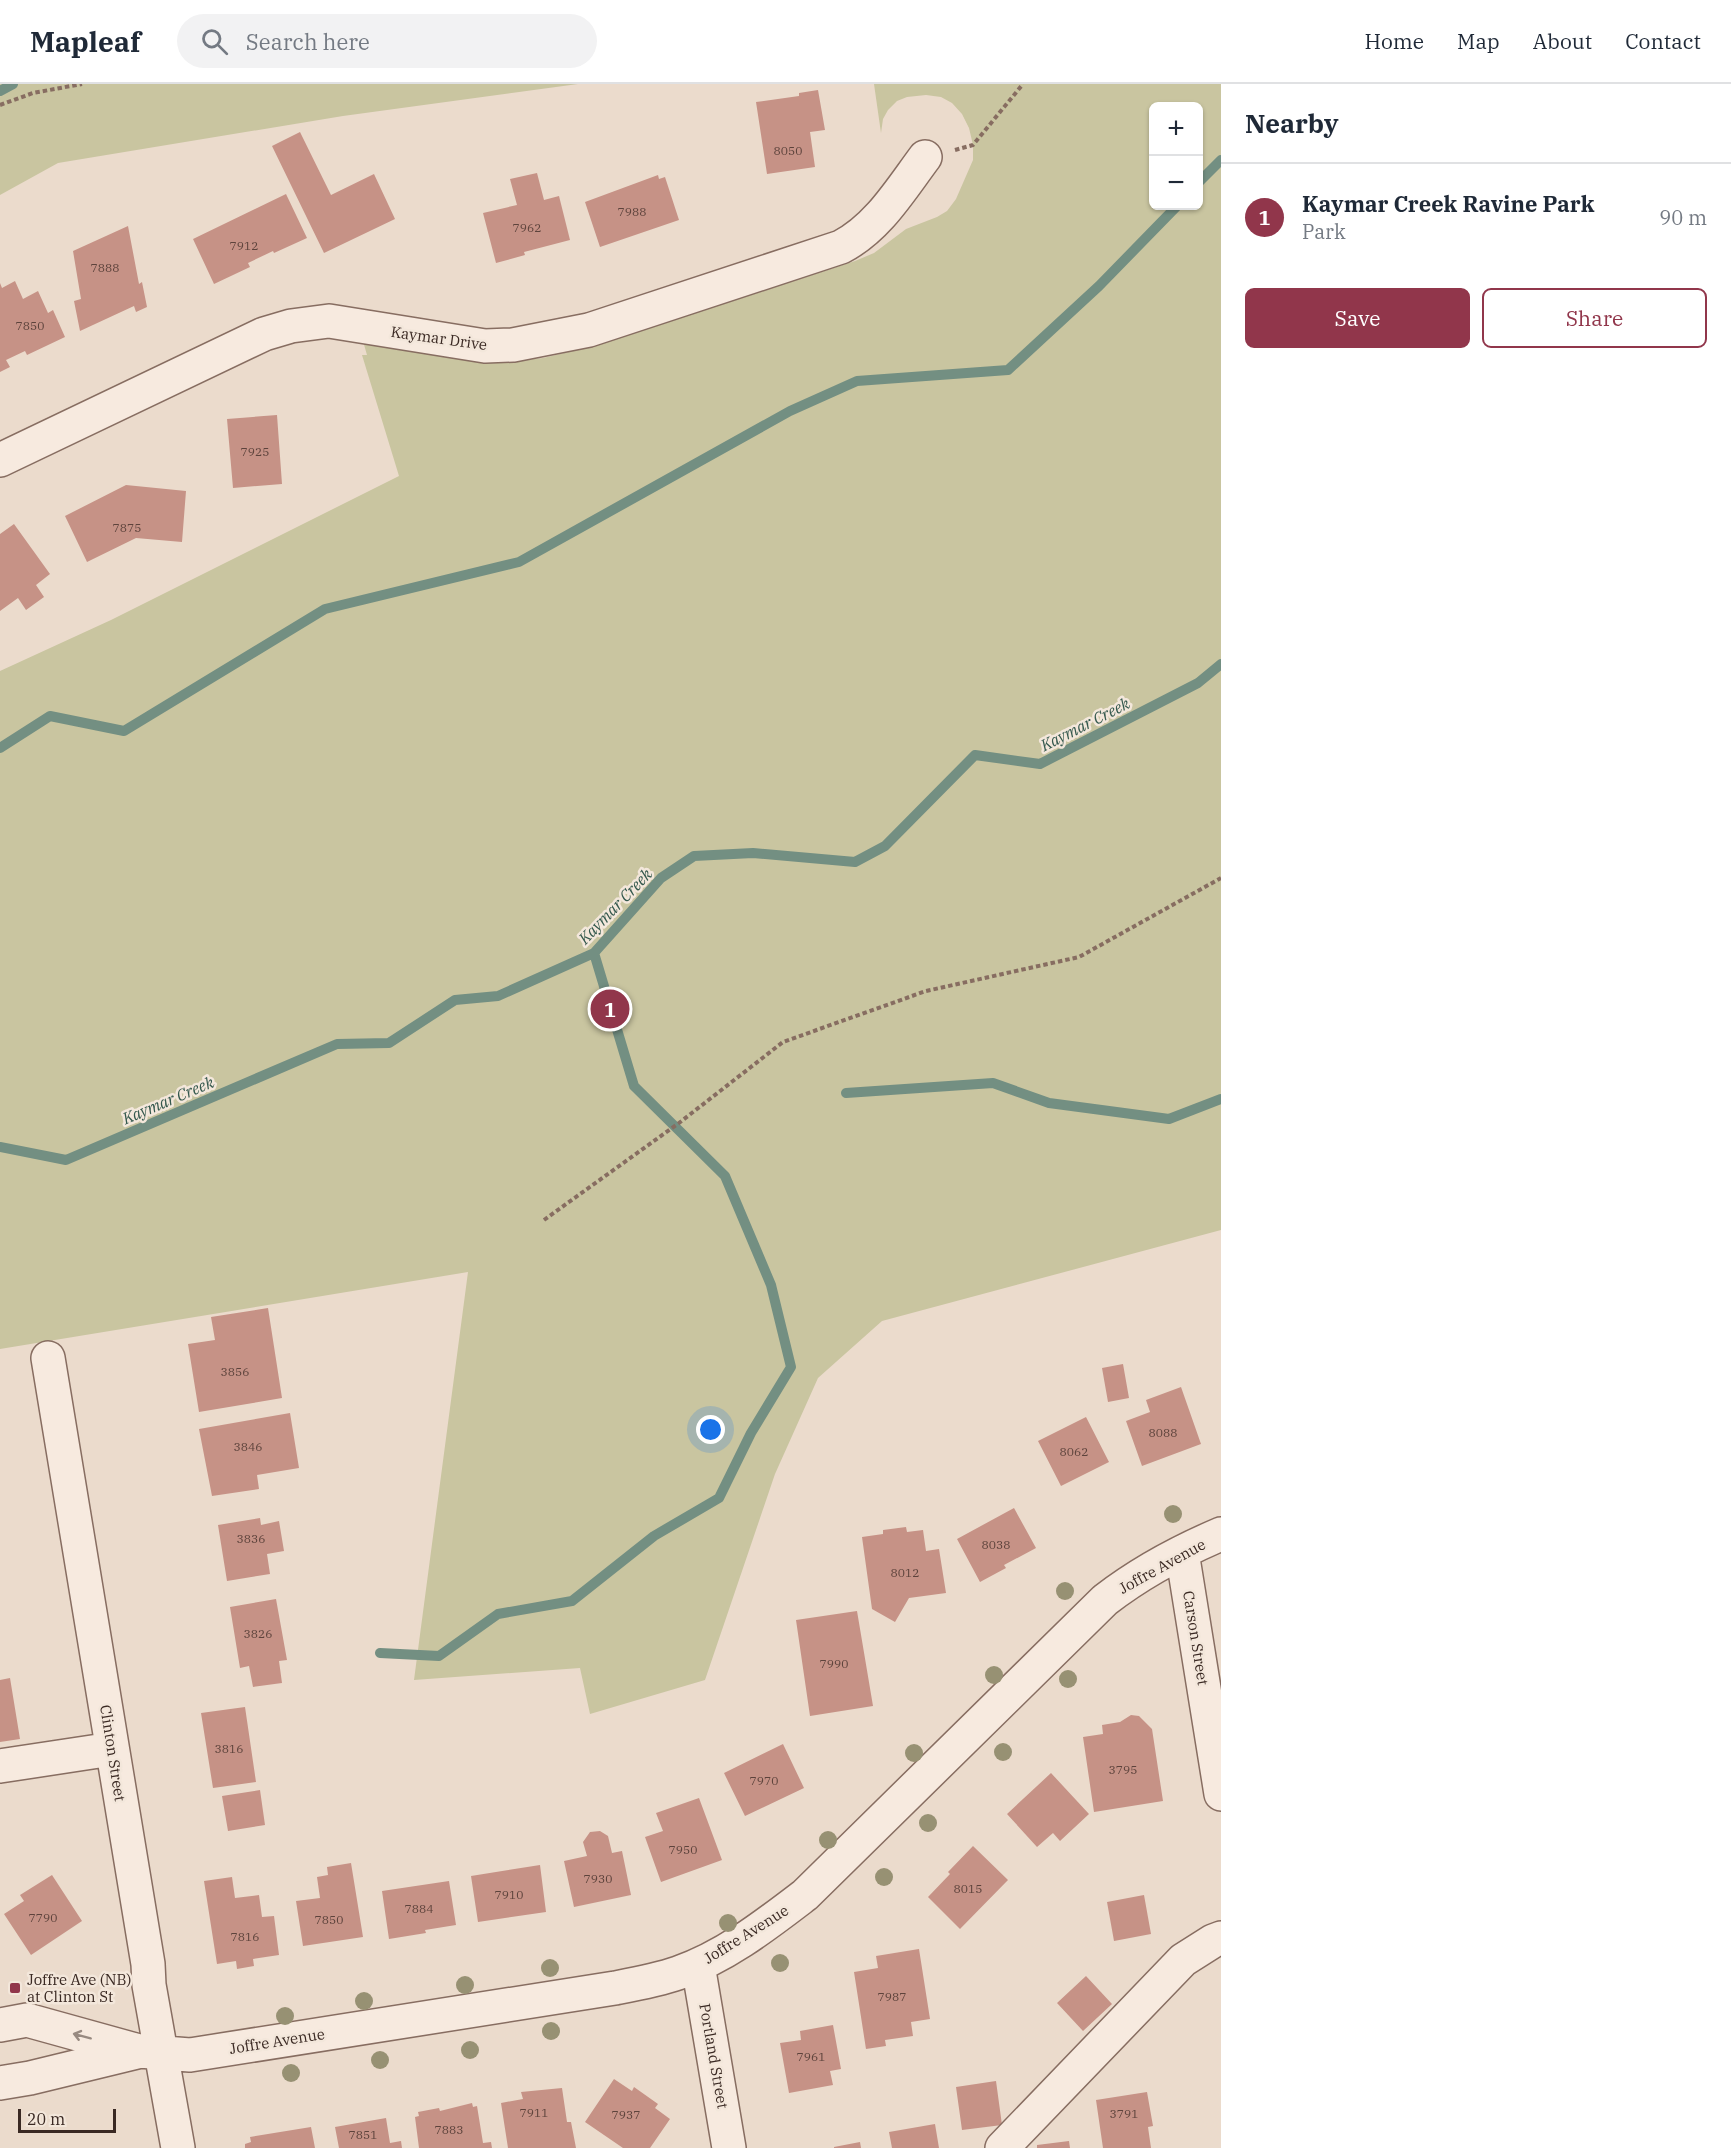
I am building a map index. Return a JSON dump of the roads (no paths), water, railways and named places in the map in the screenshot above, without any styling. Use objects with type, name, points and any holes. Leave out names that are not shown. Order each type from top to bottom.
[{"type":"street","name":"Kaymar Drive","points":[[0,460],[264,334],[291,326],[329,321],[485,346],[513,345],[589,330],[831,251],[857,239],[925,157]]},
{"type":"street","name":"Clinton Street","points":[[48,1358],[148,1964],[151,2052],[178,2148]]},
{"type":"street","name":"Joffre Avenue","points":[[0,2025],[27,2020],[151,2052],[190,2055],[615,1988],[648,1982],[698,1965],[766,1925],[806,1895],[1105,1600],[1124,1585],[1182,1552],[1221,1534]]},
{"type":"street","name":"Carson Street","points":[[1182,1552],[1221,1794]]},
{"type":"street","points":[[0,1766],[112,1749]]},
{"type":"street","points":[[1002,2148],[1183,1960],[1221,1938]]},
{"type":"street","name":"Portland Street","points":[[698,1965],[729,2148]]},
{"type":"street","name":"Joffre Avenue","points":[[0,2083],[30,2079],[151,2052]]},
{"type":"waterway","points":[[0,91],[13,84]]},
{"type":"waterway","points":[[1203,178],[1221,160]]},
{"type":"waterway","points":[[0,748],[50,716],[124,731],[325,609],[519,562],[790,411],[857,381],[1008,370],[1099,286],[1173,210]]},
{"type":"waterway","name":"Kaymar Creek","points":[[0,1147],[66,1160],[337,1044],[389,1043],[455,1000],[498,996],[594,953],[661,878],[694,856],[753,853],[855,862],[885,846],[975,755],[1040,764],[1198,683],[1221,664]]},
{"type":"waterway","points":[[380,1653],[439,1656],[498,1614],[572,1601],[654,1536],[719,1498],[751,1433],[791,1367],[771,1285],[725,1176],[634,1086],[594,953]]},
{"type":"waterway","points":[[846,1093],[993,1083],[1049,1103],[1169,1119],[1221,1099]]},
{"type":"place","name":"Kaymar Creek Ravine Park","points":[[610,1009]]},
{"type":"place","name":"Joffre Ave (NB) at Clinton St","points":[[15,1988]]}]
